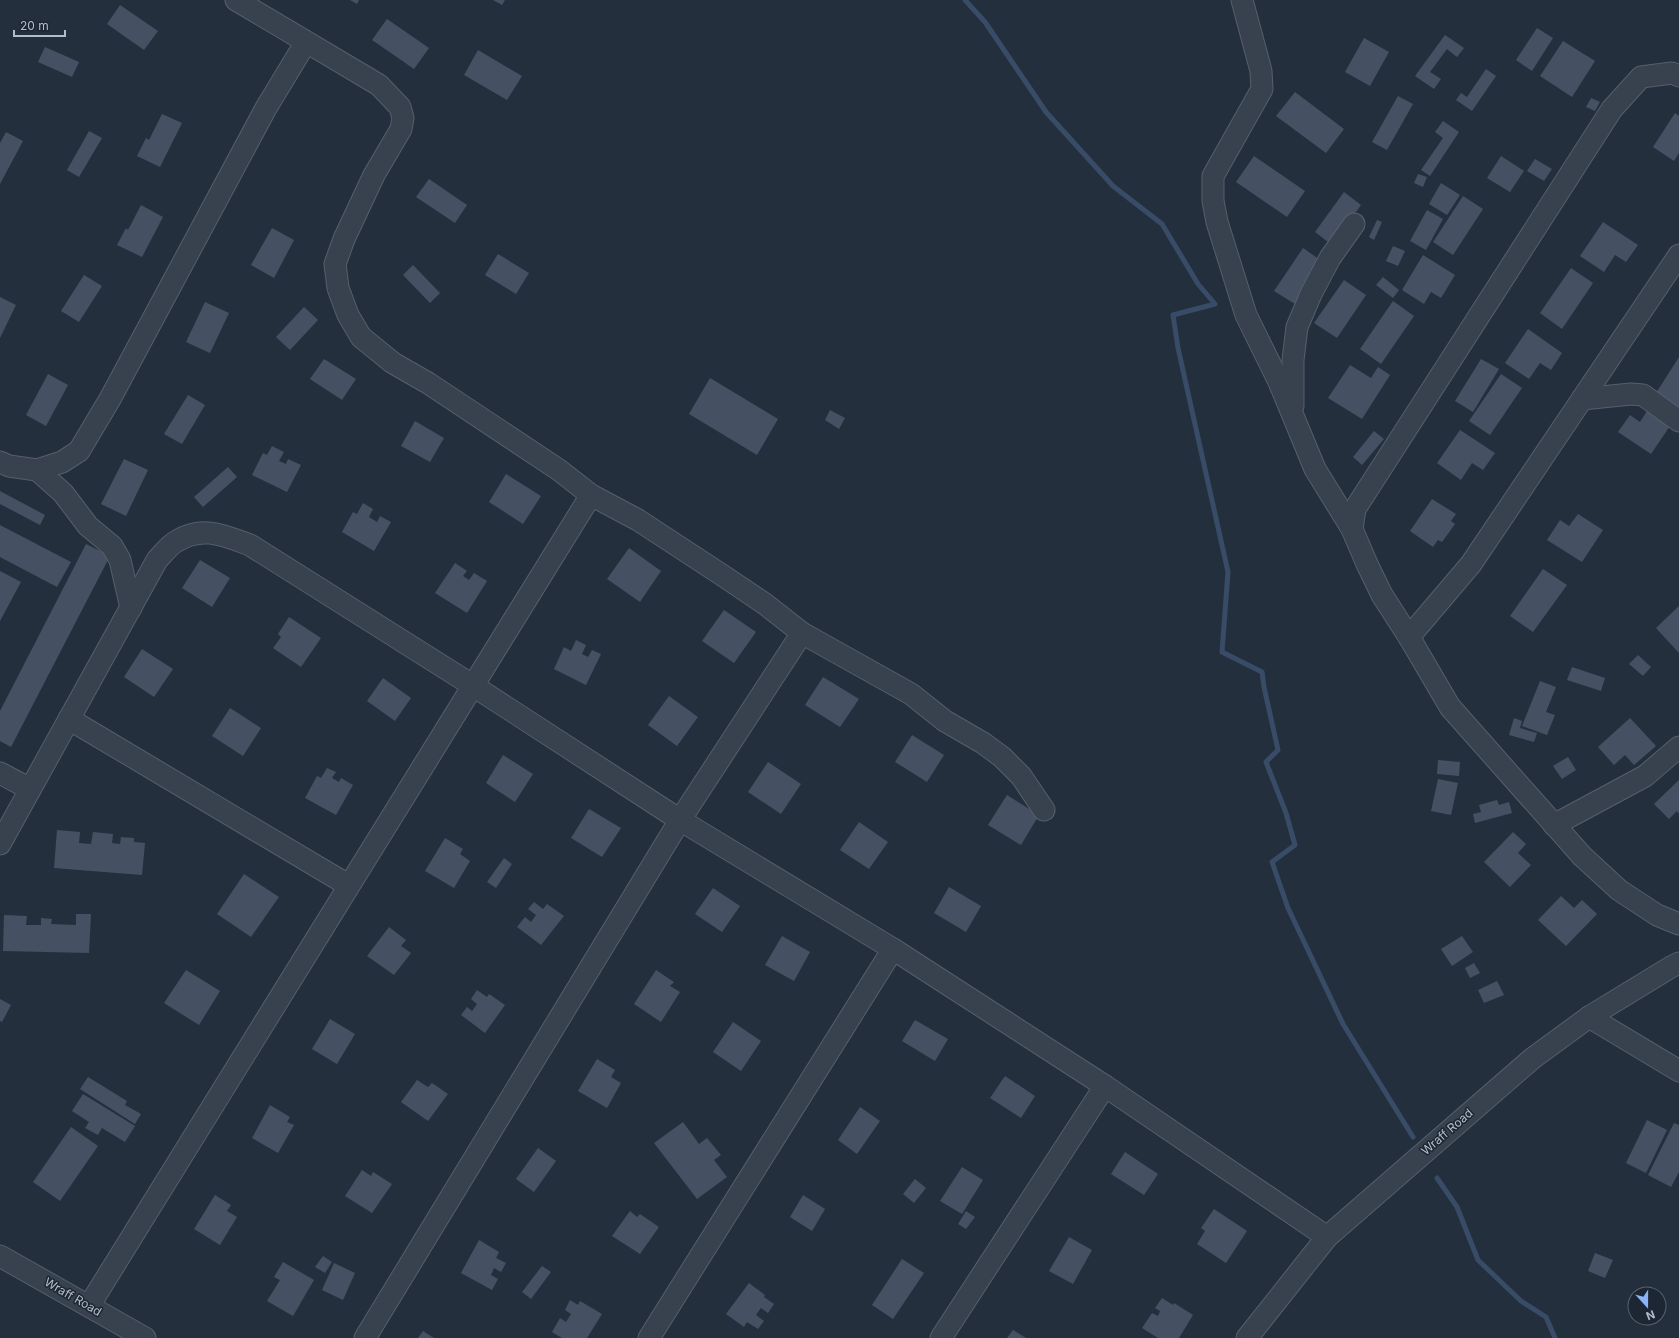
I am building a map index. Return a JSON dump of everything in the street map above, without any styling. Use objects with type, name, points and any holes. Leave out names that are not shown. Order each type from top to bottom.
[{"type":"street","points":[[236,0],[379,84],[400,107],[403,118],[401,129],[374,175],[344,238],[335,264],[338,288],[348,315],[361,337],[393,362],[428,383],[559,470],[591,494],[638,520],[765,604],[802,633],[911,694],[945,721],[983,743],[1002,757],[1021,776],[1044,810]]},
{"type":"street","points":[[1242,0],[1261,71],[1262,89],[1213,176],[1213,201],[1217,222],[1246,314],[1279,382],[1315,469],[1352,530],[1382,595],[1410,637],[1450,707],[1582,856],[1619,890],[1657,915],[1679,924]]},
{"type":"street","points":[[0,462],[9,466],[38,470],[62,462],[79,451],[110,400],[266,108],[306,42]]},
{"type":"street","points":[[1352,530],[1355,509],[1612,109],[1641,78],[1672,73],[1679,76]]},
{"type":"street","points":[[1293,417],[1293,360],[1297,327],[1311,294],[1330,258],[1354,224]]},
{"type":"street","points":[[1410,637],[1471,564],[1679,255]]},
{"type":"street","points":[[1582,399],[1631,394],[1643,395],[1679,421]]},
{"type":"street","points":[[63,493],[67,458]]},
{"type":"street","points":[[38,470],[63,493],[88,526],[112,546],[120,560],[131,608]]},
{"type":"street","points":[[89,1306],[591,494]]},
{"type":"street","points":[[0,844],[157,560],[176,541],[193,534],[214,532],[250,546],[472,685],[680,820],[893,949],[1105,1086],[1327,1237]]},
{"type":"street","points":[[365,1338],[680,820],[802,633]]},
{"type":"street","points":[[69,719],[348,886]]},
{"type":"street","points":[[1554,825],[1645,776],[1679,747]]},
{"type":"street","points":[[0,773],[30,789]]},
{"type":"street","points":[[649,1338],[893,949]]},
{"type":"street","name":"Wraff Road","points":[[1247,1338],[1327,1237],[1533,1058],[1589,1017],[1679,963]]},
{"type":"street","points":[[1589,1017],[1679,1071]]},
{"type":"street","points":[[940,1338],[1105,1086]]},
{"type":"street","name":"Wraff Road","points":[[0,1256],[145,1338]]},
{"type":"building","points":[[350,0],[359,0],[357,4]]},
{"type":"building","points":[[493,0],[505,0],[502,5]]},
{"type":"building","points":[[120,5],[158,31],[144,50],[107,24]]},
{"type":"building","points":[[387,19],[429,48],[414,69],[372,40]]},
{"type":"building","points":[[1537,28],[1553,38],[1532,71],[1516,60]]},
{"type":"building","points":[[1445,35],[1464,48],[1457,57],[1447,49],[1430,72],[1441,79],[1434,89],[1415,76]]},
{"type":"building","points":[[1364,38],[1389,52],[1370,86],[1345,72]]},
{"type":"building","points":[[1563,41],[1595,61],[1572,97],[1540,76]]},
{"type":"building","points":[[45,47],[79,62],[72,77],[38,62]]},
{"type":"building","points":[[478,50],[522,76],[507,100],[464,75]]},
{"type":"building","points":[[1486,69],[1496,76],[1472,111],[1456,100],[1461,93],[1467,97]]},
{"type":"building","points":[[1295,92],[1344,129],[1326,153],[1276,116]]},
{"type":"building","points":[[1398,96],[1413,104],[1387,150],[1372,142]]},
{"type":"building","points":[[1591,98],[1600,102],[1595,111],[1586,107]]},
{"type":"building","points":[[1675,113],[1679,116],[1679,153],[1674,161],[1653,147]]},
{"type":"building","points":[[162,114],[182,123],[160,167],[137,156],[146,138],[149,140]]},
{"type":"building","points":[[1443,121],[1459,132],[1430,176],[1421,170],[1443,138],[1435,132]]},
{"type":"building","points":[[89,131],[102,138],[79,177],[67,170]]},
{"type":"building","points":[[6,132],[23,141],[0,184],[0,143]]},
{"type":"building","points":[[1254,156],[1305,191],[1287,217],[1236,182]]},
{"type":"building","points":[[1501,156],[1524,171],[1510,192],[1487,178]]},
{"type":"building","points":[[1535,159],[1552,169],[1544,181],[1527,171]]},
{"type":"building","points":[[1418,174],[1427,177],[1423,187],[1414,183]]},
{"type":"building","points":[[429,179],[467,205],[455,223],[416,197]]},
{"type":"building","points":[[1441,183],[1460,195],[1447,215],[1429,204]]},
{"type":"building","points":[[1344,192],[1361,205],[1332,245],[1315,232]]},
{"type":"building","points":[[1463,196],[1483,209],[1453,255],[1433,242]]},
{"type":"building","points":[[141,205],[163,217],[142,257],[117,245],[126,228],[128,230]]},
{"type":"building","points":[[1427,210],[1443,219],[1426,250],[1410,241]]},
{"type":"building","points":[[1377,220],[1382,222],[1374,240],[1369,237]]},
{"type":"building","points":[[1603,222],[1638,245],[1626,262],[1615,255],[1604,272],[1580,256]]},
{"type":"building","points":[[272,228],[294,240],[274,278],[251,265]]},
{"type":"building","points":[[1393,246],[1405,251],[1398,266],[1386,261]]},
{"type":"building","points":[[1303,248],[1323,262],[1295,304],[1274,291]]},
{"type":"building","points":[[498,254],[529,273],[516,294],[485,275]]},
{"type":"building","points":[[1423,255],[1455,275],[1441,298],[1431,292],[1424,304],[1402,290]]},
{"type":"building","points":[[413,265],[440,293],[430,303],[403,275]]},
{"type":"building","points":[[1571,268],[1593,283],[1562,329],[1540,313]]},
{"type":"building","points":[[84,275],[102,286],[79,322],[61,311]]},
{"type":"building","points":[[1383,277],[1399,290],[1393,298],[1376,285]]},
{"type":"building","points":[[1344,280],[1366,295],[1337,338],[1314,323]]},
{"type":"building","points":[[0,297],[16,305],[0,338]]},
{"type":"building","points":[[1393,301],[1414,316],[1381,364],[1360,349]]},
{"type":"building","points":[[205,302],[229,313],[210,353],[186,342]]},
{"type":"building","points":[[304,307],[318,320],[290,350],[276,337]]},
{"type":"building","points":[[1528,329],[1562,353],[1551,370],[1540,363],[1529,379],[1505,363]]},
{"type":"building","points":[[1679,357],[1679,407],[1656,393]]},
{"type":"building","points":[[324,359],[356,379],[342,400],[310,379]]},
{"type":"building","points":[[1481,359],[1499,369],[1473,412],[1455,401]]},
{"type":"building","points":[[1350,365],[1371,378],[1378,367],[1390,375],[1362,419],[1328,398]]},
{"type":"building","points":[[48,374],[68,385],[46,426],[26,415]]},
{"type":"building","points":[[1501,374],[1522,388],[1490,435],[1469,421]]},
{"type":"building","points":[[710,378],[778,419],[757,455],[689,414]]},
{"type":"building","points":[[188,395],[205,405],[182,444],[164,434]]},
{"type":"building","points":[[1649,408],[1672,423],[1651,454],[1618,432],[1630,415],[1640,422]]},
{"type":"building","points":[[830,410],[845,418],[839,429],[825,420]]},
{"type":"building","points":[[415,421],[444,438],[430,462],[401,446]]},
{"type":"building","points":[[1460,430],[1495,453],[1483,470],[1472,463],[1461,480],[1437,463]]},
{"type":"building","points":[[1374,431],[1384,439],[1362,465],[1353,457]]},
{"type":"building","points":[[272,446],[284,452],[279,461],[286,464],[288,459],[301,465],[287,492],[252,475],[263,453],[267,455]]},
{"type":"building","points":[[124,459],[148,470],[126,516],[101,504]]},
{"type":"building","points":[[228,467],[237,477],[203,507],[194,497]]},
{"type":"building","points":[[506,474],[541,496],[523,524],[489,502]]},
{"type":"building","points":[[0,491],[45,515],[40,525],[0,504]]},
{"type":"building","points":[[1432,499],[1456,514],[1451,521],[1455,524],[1442,542],[1438,540],[1433,547],[1410,531]]},
{"type":"building","points":[[363,503],[373,509],[369,517],[377,522],[380,516],[391,522],[374,551],[342,532],[353,512],[357,514]]},
{"type":"building","points":[[1578,514],[1603,530],[1582,562],[1547,540],[1560,520],[1569,526]]},
{"type":"building","points":[[0,525],[71,562],[57,587],[0,557]]},
{"type":"building","points":[[86,544],[110,556],[11,747],[0,741],[0,711]]},
{"type":"building","points":[[629,548],[661,571],[640,602],[607,579]]},
{"type":"building","points":[[200,560],[230,578],[212,607],[182,588]]},
{"type":"building","points":[[455,563],[467,571],[463,576],[469,580],[474,573],[487,581],[467,613],[435,593]]},
{"type":"building","points":[[1543,569],[1567,585],[1533,632],[1510,616]]},
{"type":"building","points":[[0,571],[21,582],[0,621]]},
{"type":"building","points":[[1679,606],[1679,653],[1656,628]]},
{"type":"building","points":[[724,610],[756,632],[734,663],[702,641]]},
{"type":"building","points":[[289,617],[321,638],[301,667],[273,648],[281,637],[278,634]]},
{"type":"building","points":[[576,640],[586,645],[582,654],[588,657],[592,650],[601,654],[586,685],[554,669],[564,647],[571,651]]},
{"type":"building","points":[[142,649],[173,669],[154,697],[124,677]]},
{"type":"building","points":[[1638,655],[1651,667],[1643,676],[1629,664]]},
{"type":"building","points":[[1572,667],[1605,678],[1601,691],[1567,680]]},
{"type":"building","points":[[823,677],[859,699],[840,727],[805,705]]},
{"type":"building","points":[[383,678],[411,698],[395,721],[367,701]]},
{"type":"building","points":[[1540,681],[1556,687],[1546,712],[1555,715],[1547,735],[1522,726]]},
{"type":"building","points":[[669,696],[698,717],[677,746],[648,725]]},
{"type":"building","points":[[230,708],[261,728],[243,756],[212,736]]},
{"type":"building","points":[[1514,718],[1522,721],[1520,728],[1537,733],[1534,742],[1509,735]]},
{"type":"building","points":[[1630,718],[1656,746],[1634,765],[1625,755],[1614,765],[1598,747]]},
{"type":"building","points":[[912,735],[944,755],[927,782],[895,762]]},
{"type":"building","points":[[503,755],[533,774],[515,802],[486,783]]},
{"type":"building","points":[[1568,757],[1576,770],[1562,779],[1553,766]]},
{"type":"building","points":[[1438,760],[1460,762],[1459,776],[1437,774]]},
{"type":"building","points":[[768,762],[801,784],[781,814],[748,792]]},
{"type":"building","points":[[327,768],[336,772],[332,778],[339,782],[341,778],[353,785],[336,815],[305,798],[317,776],[321,778]]},
{"type":"building","points":[[1438,779],[1458,783],[1451,815],[1431,811]]},
{"type":"building","points":[[1679,780],[1679,814],[1677,811],[1669,819],[1654,804]]},
{"type":"building","points":[[1007,795],[1039,815],[1021,845],[988,825]]},
{"type":"building","points":[[1497,800],[1499,805],[1509,802],[1512,813],[1475,823],[1473,814],[1481,812],[1479,805]]},
{"type":"building","points":[[589,809],[621,828],[602,857],[571,838]]},
{"type":"building","points":[[859,822],[888,842],[869,869],[840,850]]},
{"type":"building","points":[[57,830],[80,832],[79,843],[91,844],[93,832],[113,834],[112,843],[120,844],[121,837],[134,838],[134,842],[145,843],[142,875],[54,868]]},
{"type":"building","points":[[1513,832],[1526,844],[1518,853],[1531,865],[1510,887],[1484,862]]},
{"type":"building","points":[[445,838],[463,849],[460,854],[470,861],[454,888],[425,871]]},
{"type":"building","points":[[504,858],[512,864],[496,888],[487,882]]},
{"type":"building","points":[[244,874],[279,897],[251,937],[217,914]]},
{"type":"building","points":[[949,887],[981,906],[966,932],[934,913]]},
{"type":"building","points":[[713,888],[740,906],[722,932],[695,914]]},
{"type":"building","points":[[1561,896],[1574,908],[1582,900],[1597,914],[1566,946],[1538,920]]},
{"type":"building","points":[[534,902],[543,909],[547,904],[564,916],[541,945],[517,927],[525,917],[531,922],[536,915],[528,909]]},
{"type":"building","points":[[76,914],[91,914],[89,953],[3,951],[4,915],[27,916],[26,925],[41,925],[41,918],[52,919],[51,924],[76,925]]},
{"type":"building","points":[[389,927],[406,940],[401,946],[411,953],[394,975],[367,956]]},
{"type":"building","points":[[782,936],[810,952],[794,981],[765,965]]},
{"type":"building","points":[[1462,936],[1473,952],[1452,966],[1441,949]]},
{"type":"building","points":[[1474,963],[1480,973],[1470,978],[1465,968]]},
{"type":"building","points":[[186,970],[220,991],[199,1025],[164,1003]]},
{"type":"building","points":[[656,970],[674,982],[670,986],[680,992],[661,1022],[634,1004]]},
{"type":"building","points":[[1497,981],[1504,995],[1484,1003],[1478,990]]},
{"type":"building","points":[[477,990],[487,997],[489,994],[505,1005],[485,1033],[461,1015],[467,1007],[472,1011],[477,1004],[471,999]]},
{"type":"building","points":[[0,999],[11,1005],[2,1022],[0,1021]]},
{"type":"building","points":[[330,1019],[355,1034],[337,1064],[312,1049]]},
{"type":"building","points":[[915,1020],[948,1039],[935,1061],[902,1041]]},
{"type":"building","points":[[733,1022],[761,1041],[741,1071],[713,1052]]},
{"type":"building","points":[[597,1059],[615,1070],[611,1077],[621,1083],[607,1108],[578,1091]]},
{"type":"building","points":[[1005,1076],[1035,1096],[1021,1118],[990,1098]]},
{"type":"building","points":[[88,1077],[127,1101],[125,1105],[141,1114],[135,1124],[80,1089]]},
{"type":"building","points":[[417,1080],[428,1087],[432,1083],[448,1094],[428,1121],[401,1102]]},
{"type":"building","points":[[83,1094],[135,1126],[125,1142],[102,1128],[98,1135],[85,1128],[89,1122],[72,1111]]},
{"type":"building","points":[[270,1105],[290,1117],[287,1122],[294,1125],[278,1153],[252,1138]]},
{"type":"building","points":[[860,1107],[880,1121],[857,1154],[838,1140]]},
{"type":"building","points":[[1647,1120],[1667,1130],[1646,1173],[1626,1163]]},
{"type":"building","points":[[683,1122],[699,1144],[707,1138],[721,1155],[714,1160],[727,1177],[697,1199],[654,1143]]},
{"type":"building","points":[[1674,1123],[1679,1125],[1679,1172],[1671,1187],[1648,1175]]},
{"type":"building","points":[[71,1127],[98,1146],[60,1201],[33,1182]]},
{"type":"building","points":[[538,1148],[556,1161],[534,1192],[516,1179]]},
{"type":"building","points":[[1125,1152],[1158,1174],[1144,1195],[1111,1174]]},
{"type":"building","points":[[962,1167],[983,1180],[962,1214],[940,1201]]},
{"type":"building","points":[[362,1170],[371,1176],[373,1172],[392,1184],[372,1213],[345,1196]]},
{"type":"building","points":[[915,1179],[926,1188],[914,1203],[903,1194]]},
{"type":"building","points":[[215,1195],[231,1205],[227,1211],[237,1217],[220,1245],[194,1229]]},
{"type":"building","points":[[803,1195],[825,1209],[812,1231],[790,1217]]},
{"type":"building","points":[[1214,1209],[1247,1231],[1226,1263],[1197,1244],[1205,1231],[1201,1228]]},
{"type":"building","points":[[630,1211],[637,1217],[640,1214],[659,1227],[640,1254],[612,1236]]},
{"type":"building","points":[[966,1211],[975,1217],[966,1229],[958,1224]]},
{"type":"building","points":[[1069,1237],[1092,1250],[1073,1284],[1049,1271]]},
{"type":"building","points":[[479,1240],[499,1252],[496,1258],[506,1263],[501,1272],[494,1268],[491,1275],[498,1279],[492,1290],[461,1273]]},
{"type":"building","points":[[1595,1253],[1613,1260],[1605,1278],[1588,1271]]},
{"type":"building","points":[[323,1256],[332,1262],[325,1273],[315,1267]]},
{"type":"building","points":[[902,1259],[924,1273],[893,1319],[872,1305]]},
{"type":"building","points":[[283,1262],[314,1280],[293,1316],[267,1301],[280,1280],[274,1277]]},
{"type":"building","points":[[334,1263],[355,1273],[343,1300],[322,1290]]},
{"type":"building","points":[[542,1266],[551,1272],[531,1299],[522,1292]]},
{"type":"building","points":[[749,1283],[774,1304],[768,1313],[761,1308],[756,1315],[764,1321],[758,1329],[747,1322],[744,1327],[726,1314]]},
{"type":"building","points":[[1162,1298],[1173,1305],[1174,1303],[1193,1315],[1179,1338],[1158,1338],[1142,1328],[1152,1313],[1158,1316],[1160,1311],[1155,1308]]},
{"type":"building","points":[[570,1300],[578,1305],[580,1301],[602,1314],[587,1338],[562,1338],[552,1332],[560,1318],[566,1322],[571,1314],[565,1310]]},
{"type":"building","points":[[1013,1330],[1026,1338],[1007,1338]]},
{"type":"building","points":[[423,1331],[434,1338],[418,1338]]},
{"type":"waterway","points":[[965,0],[985,22],[1046,112],[1113,186],[1162,224],[1198,284],[1215,304],[1173,315],[1178,348],[1228,572],[1222,652],[1262,672],[1278,750],[1266,762],[1286,813],[1295,845],[1272,862],[1288,908],[1343,1024],[1413,1137]]},
{"type":"waterway","points":[[1437,1178],[1457,1207],[1478,1260],[1521,1301],[1546,1317],[1555,1338]]}]
